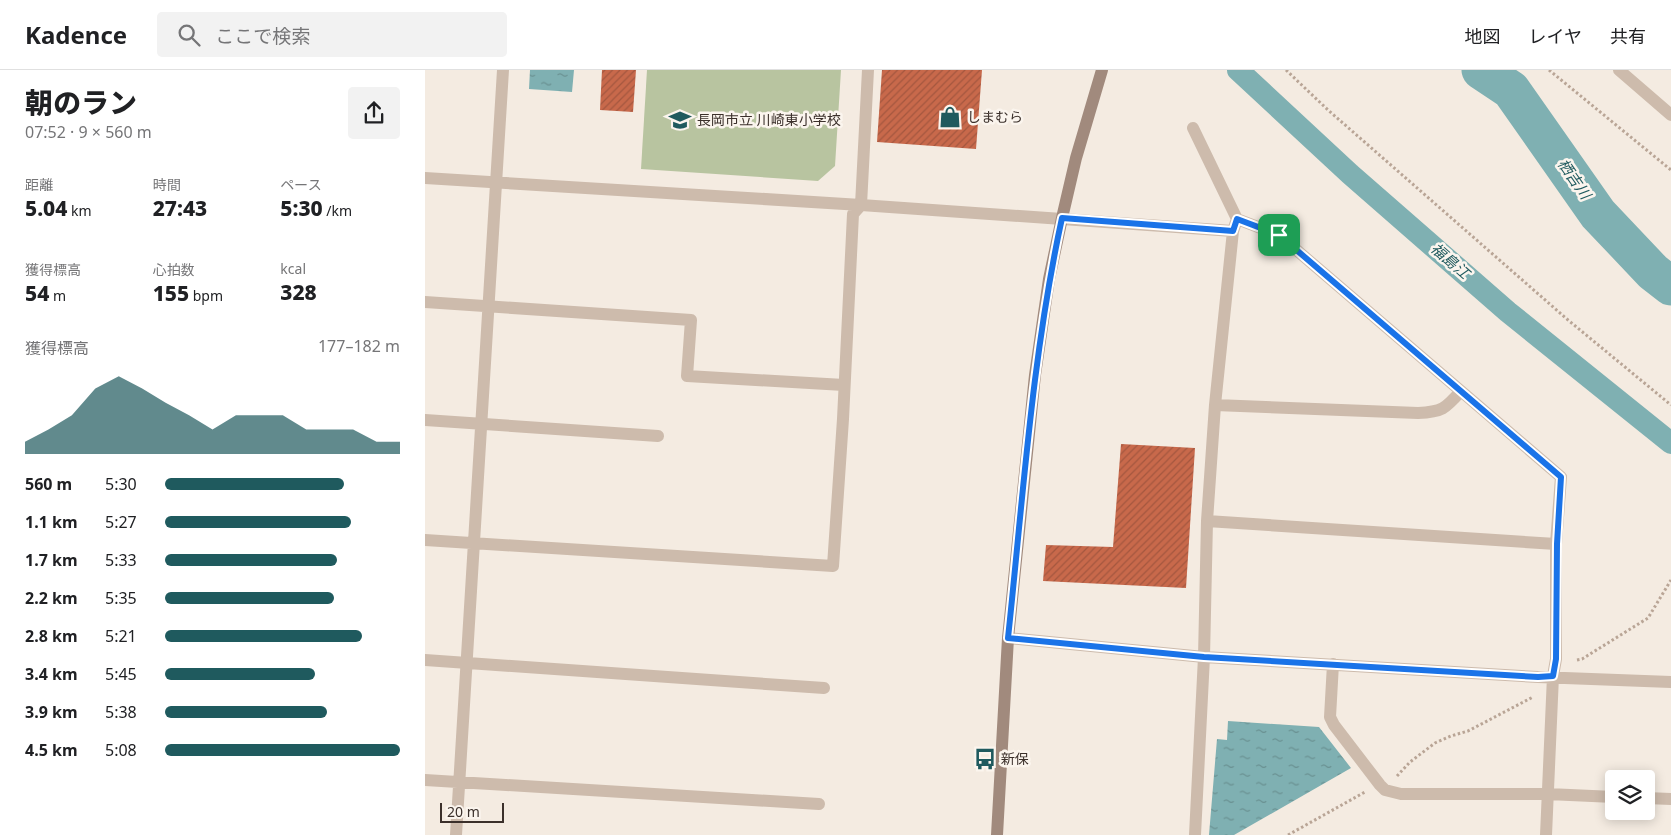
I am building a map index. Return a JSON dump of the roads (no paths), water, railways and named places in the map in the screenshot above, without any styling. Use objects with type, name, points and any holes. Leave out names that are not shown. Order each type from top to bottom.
[{"type":"street","points":[[456,835],[503,70]]},
{"type":"street","points":[[425,540],[833,566],[853,214],[861,205],[868,70]]},
{"type":"street","points":[[997,835],[1008,638],[1035,375],[1049,279],[1062,218],[1076,158],[1102,70]]},
{"type":"street","points":[[1619,70],[1671,115]]},
{"type":"street","points":[[1193,128],[1235,225],[1215,405],[1207,521],[1204,657],[1195,835]]},
{"type":"street","points":[[425,178],[1062,218],[1235,225],[1279,235],[1561,477],[1557,544],[1556,659],[1553,676],[1546,835]]},
{"type":"street","points":[[425,302],[691,320],[687,376],[844,385]]},
{"type":"street","points":[[1215,405],[1418,413],[1437,412],[1448,406],[1461,391]]},
{"type":"street","points":[[425,420],[658,436]]},
{"type":"street","points":[[1207,521],[1557,544]]},
{"type":"street","points":[[1008,638],[1204,657],[1528,676],[1671,682]]},
{"type":"street","points":[[425,660],[824,688]]},
{"type":"street","points":[[1333,664],[1330,717],[1334,725],[1385,790],[1401,794],[1548,794],[1605,797]]},
{"type":"street","points":[[425,780],[819,804]]},
{"type":"street","points":[[1655,798],[1671,799]]},
{"type":"water","points":[[530,70],[574,70],[572,92],[529,89]]},
{"type":"water","points":[[1228,721],[1319,727],[1351,768],[1234,835],[1209,835],[1217,739],[1227,740]]},
{"type":"waterway","name":"福島江","points":[[1238,70],[1350,174],[1508,312],[1671,443]]},
{"type":"waterway","name":"栖吉川","points":[[1481,70],[1511,90],[1598,214],[1653,272],[1671,286]]},
{"type":"place","name":"しまむら","points":[[950,117]]},
{"type":"place","name":"長岡市立 川崎東小学校","points":[[680,120]]},
{"type":"place","name":"新保","points":[[985,759]]}]
